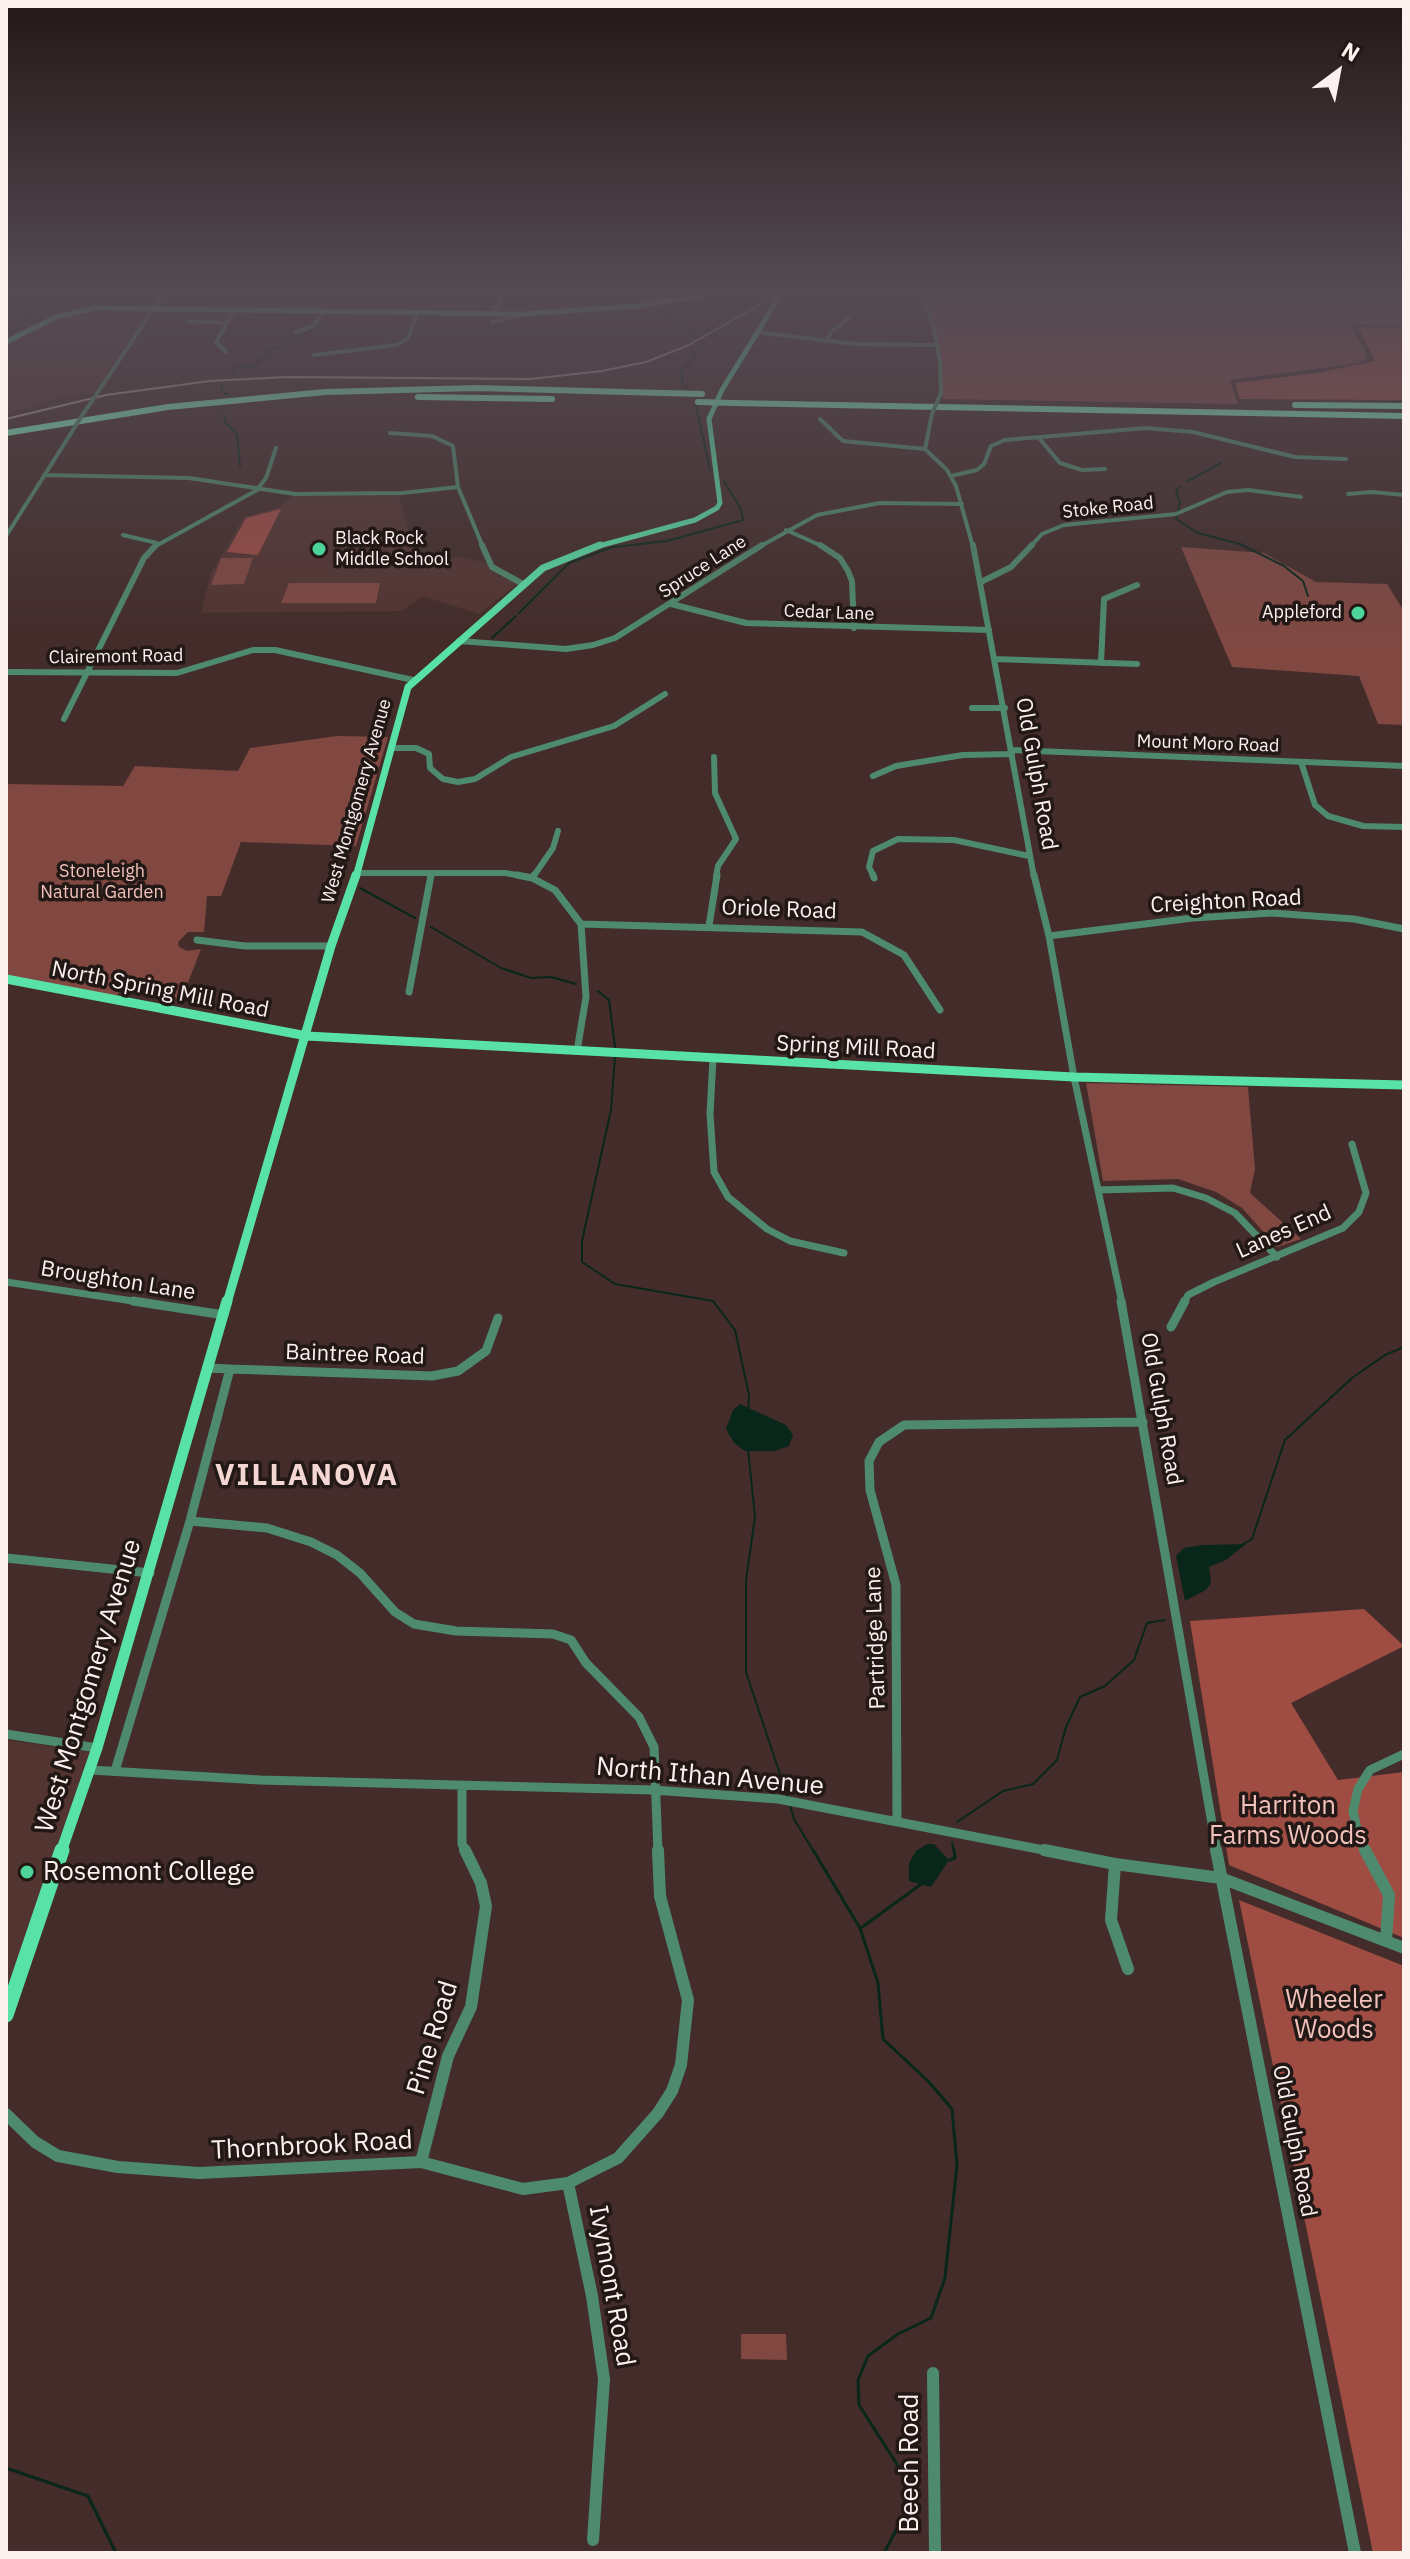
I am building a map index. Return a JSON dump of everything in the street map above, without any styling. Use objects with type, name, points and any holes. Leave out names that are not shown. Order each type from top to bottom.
[{"type":"highway","points":[[6,433],[159,408]]},
{"type":"highway","points":[[6,440],[232,408]]},
{"type":"highway","points":[[1105,408],[1404,416]]},
{"type":"main road","name":"West Montgomery Avenue","points":[[6,2015],[97,1748],[331,946],[357,873],[413,680],[523,584],[554,561],[586,548],[695,520],[717,508],[720,503],[709,419],[714,408]]},
{"type":"main road","name":"North Spring Mill Road","points":[[6,979],[307,1036]]},
{"type":"main road","name":"Spring Mill Road","points":[[307,1036],[1074,1077],[1404,1085]]},
{"type":"street","points":[[6,536],[87,408]]},
{"type":"street","points":[[820,419],[835,437],[843,441],[925,449],[934,408]]},
{"type":"street","points":[[951,476],[980,468],[989,449],[996,443],[1146,428],[1193,432],[1285,455],[1346,459]]},
{"type":"street","points":[[390,433],[423,434],[448,442],[456,454],[454,470],[458,487],[492,567],[523,584]]},
{"type":"street","points":[[1039,438],[1060,463],[1082,470],[1105,469]]},
{"type":"street","points":[[64,719],[144,558],[157,543],[257,490],[266,478],[276,448]]},
{"type":"street","name":"Old Gulph Road","points":[[925,449],[951,476],[962,504],[981,582],[1029,856],[1049,936],[1143,1422],[1221,1878],[1355,2553]]},
{"type":"street","points":[[44,475],[189,478],[295,494],[402,493],[458,487]]},
{"type":"street","name":"Stoke Road","points":[[981,582],[1011,567],[1042,534],[1055,527],[1078,522],[1150,519],[1177,514],[1227,492],[1248,490],[1301,497]]},
{"type":"street","points":[[1348,494],[1372,492],[1404,495]]},
{"type":"street","name":"Spruce Lane","points":[[459,641],[566,649],[593,645],[615,638],[786,530],[817,515],[880,503],[962,504]]},
{"type":"street","points":[[786,530],[823,546],[840,558],[852,581],[854,628]]},
{"type":"street","points":[[123,535],[157,543]]},
{"type":"street","points":[[1101,663],[1104,599],[1137,585]]},
{"type":"street","name":"Cedar Lane","points":[[671,604],[746,623],[989,630]]},
{"type":"street","name":"Clairemont Road","points":[[6,672],[177,673],[253,650],[275,650],[413,680]]},
{"type":"street","points":[[995,659],[1137,664]]},
{"type":"street","points":[[392,748],[416,748],[429,754],[430,768],[443,779],[467,781],[511,757],[614,726],[665,694]]},
{"type":"street","points":[[972,708],[1005,708]]},
{"type":"street","name":"Mount Moro Road","points":[[873,776],[896,766],[963,755],[1012,752],[1404,766]]},
{"type":"street","points":[[709,926],[718,866],[736,839],[715,793],[714,757]]},
{"type":"street","points":[[1301,762],[1315,805],[1328,816],[1363,826],[1404,827]]},
{"type":"street","points":[[532,878],[553,848],[558,831]]},
{"type":"street","points":[[874,878],[869,867],[873,851],[898,839],[954,840],[1029,856]]},
{"type":"street","points":[[357,873],[505,873],[532,878],[555,890],[581,924],[586,997],[577,1051]]},
{"type":"street","points":[[409,992],[431,873]]},
{"type":"street","name":"Creighton Road","points":[[1049,936],[1193,918],[1272,913],[1354,919],[1404,929]]},
{"type":"street","name":"Oriole Road","points":[[581,924],[862,932],[904,955],[940,1010]]},
{"type":"street","points":[[197,940],[245,946],[331,946]]},
{"type":"street","points":[[713,1058],[710,1114],[714,1172],[728,1197],[745,1213],[790,1241],[844,1253]]},
{"type":"street","name":"Lanes End","points":[[1171,1327],[1188,1295],[1343,1228],[1359,1212],[1366,1193],[1352,1144]]},
{"type":"street","points":[[1098,1190],[1173,1188],[1206,1198],[1235,1213],[1277,1257]]},
{"type":"street","name":"Broughton Lane","points":[[6,1282],[224,1315]]},
{"type":"street","name":"Baintree Road","points":[[230,1369],[432,1376],[458,1371],[486,1351],[498,1318]]},
{"type":"street","points":[[207,1368],[230,1369]]},
{"type":"street","name":"West Montgomery Avenue","points":[[115,1771],[190,1521],[230,1369]]},
{"type":"street","name":"Partridge Lane","points":[[897,1820],[896,1585],[870,1490],[869,1461],[879,1442],[904,1425],[1143,1422]]},
{"type":"street","name":"Thornbrook Road","points":[[6,2114],[35,2142],[58,2156],[132,2169],[199,2173],[421,2162],[523,2189],[568,2183],[604,2167],[627,2150],[665,2102],[681,2065],[688,2000],[660,1896],[653,1790],[657,1779],[654,1747],[639,1717],[564,1636],[456,1631],[414,1624],[395,1612],[360,1573],[337,1555],[311,1542],[267,1528],[190,1521]]},
{"type":"street","points":[[6,1558],[150,1573]]},
{"type":"street","points":[[6,1734],[97,1748]]},
{"type":"street","points":[[1386,1941],[1389,1895],[1359,1838],[1353,1811],[1358,1789],[1370,1770],[1404,1754]]},
{"type":"street","name":"North Ithan Avenue","points":[[90,1770],[462,1787],[653,1790],[778,1799],[1115,1864],[1221,1878],[1404,1948]]},
{"type":"street","name":"Pine Road","points":[[421,2162],[448,2056],[471,2007],[486,1906],[481,1883],[462,1844],[462,1787]]},
{"type":"street","points":[[1115,1864],[1111,1920],[1128,1969]]},
{"type":"street","name":"Ivymont Road","points":[[568,2183],[592,2296],[604,2379],[593,2540]]},
{"type":"street","name":"Beech Road","points":[[933,2373],[935,2553]]},
{"type":"shaded area","points":[[6,408],[25,408],[6,414]]},
{"type":"shaded area","name":"Black Rock Middle School","points":[[399,495],[416,559],[460,557],[487,563],[498,575],[517,584],[479,614],[423,596],[401,611],[201,613],[211,573],[244,517],[278,508],[293,496]]},
{"type":"shaded area","points":[[740,1404],[786,1425],[793,1435],[789,1446],[775,1451],[745,1451],[734,1443],[726,1429],[733,1410]]},
{"type":"shaded area","points":[[1246,1544],[1226,1560],[1209,1567],[1211,1583],[1206,1590],[1185,1601],[1176,1556],[1184,1548]]},
{"type":"shaded area","name":"Rosemont College","points":[[6,1740],[90,1752],[6,1991]]},
{"type":"shaded area","points":[[927,1844],[934,1844],[949,1860],[931,1887],[909,1881],[909,1863],[916,1851]]},
{"type":"green space","points":[[281,509],[258,555],[227,552],[246,518]]},
{"type":"green space","points":[[1181,547],[1264,553],[1316,582],[1387,584],[1404,611],[1404,725],[1378,724],[1359,676],[1232,667]]},
{"type":"green space","points":[[221,558],[253,558],[244,584],[211,585]]},
{"type":"green space","points":[[289,583],[380,583],[376,603],[281,603]]},
{"type":"green space","name":"Stoneleigh Natural Garden","points":[[337,736],[388,737],[356,846],[241,842],[221,896],[207,896],[204,932],[188,932],[178,942],[179,947],[187,951],[201,949],[180,1003],[119,991],[117,996],[6,975],[6,784],[123,786],[135,766],[238,771],[250,748]]},
{"type":"green space","points":[[1086,1083],[1248,1087],[1255,1169],[1250,1193],[1301,1239],[1277,1247],[1242,1208],[1216,1192],[1178,1179],[1103,1181]]},
{"type":"green space","name":"Harriton Farms Woods","points":[[1364,1609],[1404,1646],[1291,1703],[1338,1780],[1404,1772],[1404,1938],[1229,1865],[1190,1621]]},
{"type":"green space","name":"Wheeler Woods","points":[[1239,1900],[1404,1966],[1404,2553],[1373,2553]]},
{"type":"green space","points":[[741,2334],[786,2334],[787,2360],[741,2359]]},
{"type":"waterway","points":[[697,408],[710,470]]},
{"type":"waterway","points":[[224,416],[225,422],[237,434],[240,466]]},
{"type":"waterway","points":[[1188,481],[1221,463]]},
{"type":"waterway","points":[[519,613],[569,563],[613,547],[667,541],[743,520],[741,509],[724,481]]},
{"type":"waterway","points":[[1178,510],[1180,503],[1176,490],[1180,487]]},
{"type":"waterway","points":[[1177,516],[1176,519],[1198,533],[1240,544],[1284,566],[1303,581],[1308,596]]},
{"type":"waterway","points":[[1310,602],[1315,616]]},
{"type":"waterway","points":[[492,638],[516,616]]},
{"type":"waterway","points":[[360,888],[415,918]]},
{"type":"waterway","points":[[431,927],[501,968],[531,978],[551,977],[576,984]]},
{"type":"waterway","points":[[598,991],[609,1000],[615,1047]]},
{"type":"waterway","points":[[615,1057],[611,1110],[582,1241],[582,1262],[615,1284],[713,1301],[735,1330],[749,1395],[748,1411]]},
{"type":"waterway","points":[[1243,1544],[1252,1539],[1285,1440],[1352,1378],[1385,1355],[1404,1347]]},
{"type":"waterway","points":[[748,1449],[755,1517],[746,1580],[746,1672],[788,1798]]},
{"type":"waterway","points":[[957,1822],[1003,1791],[1033,1784],[1057,1760],[1066,1727],[1080,1697],[1105,1686],[1134,1660],[1147,1623],[1165,1620]]},
{"type":"waterway","points":[[790,1805],[794,1819],[814,1852]]},
{"type":"waterway","points":[[952,1842],[954,1852]]},
{"type":"waterway","points":[[813,1850],[860,1928],[878,1983],[883,2039],[929,2082],[952,2109],[957,2165],[945,2278],[931,2318],[898,2334],[868,2356],[858,2380],[859,2405],[907,2480],[904,2515],[884,2553]]},
{"type":"waterway","points":[[950,1860],[955,1858],[954,1850]]},
{"type":"waterway","points":[[861,1928],[924,1882]]},
{"type":"waterway","points":[[6,2468],[88,2496],[116,2553]]},
{"type":"tram line","points":[[6,419],[50,408]]},
{"type":"place","name":"Black Rock Middle School","points":[[319,549]]},
{"type":"place","name":"Appleford","points":[[1358,613]]},
{"type":"place","name":"Rosemont College","points":[[27,1872]]},
{"type":"district","name":"VILLANOVA","points":[[307,1476]]}]
